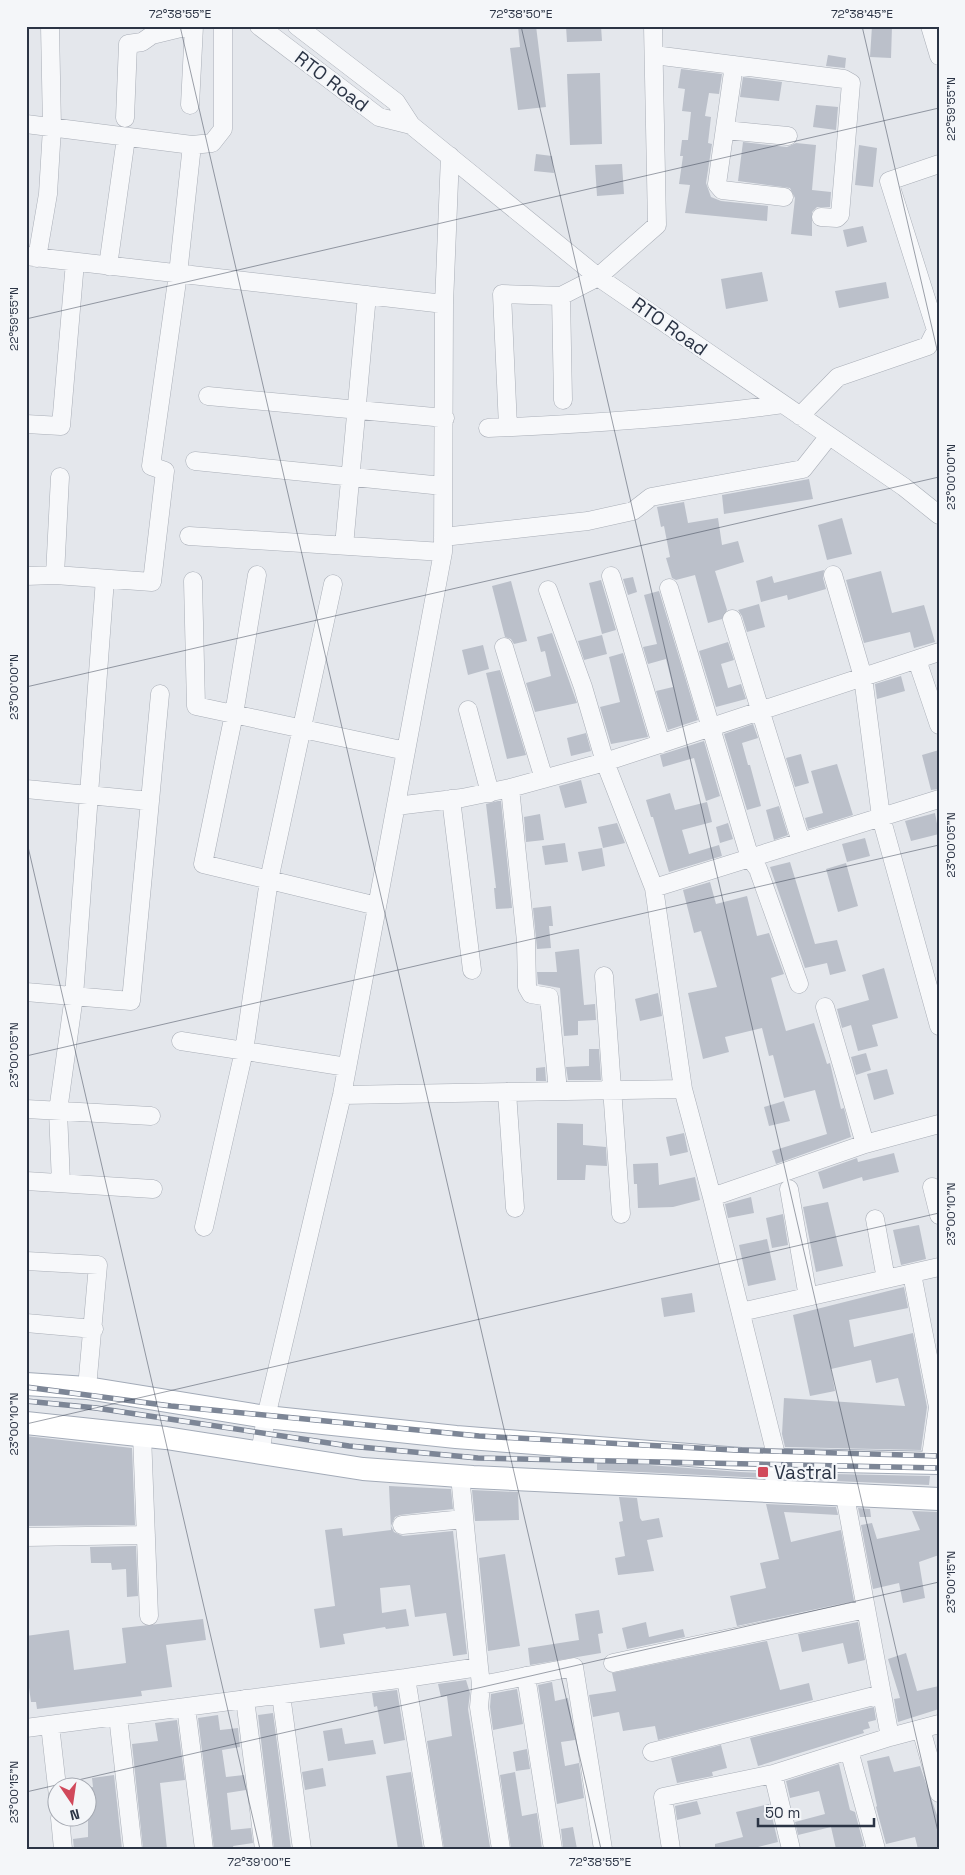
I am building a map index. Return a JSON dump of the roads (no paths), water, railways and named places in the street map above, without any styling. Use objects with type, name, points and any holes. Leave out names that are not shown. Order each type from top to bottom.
[{"type":"main road","points":[[26,1384],[87,1388],[266,1417],[456,1437],[741,1459],[935,1460]]},
{"type":"main road","points":[[26,1422],[142,1435],[363,1469],[460,1476],[845,1496],[939,1499]]},
{"type":"street","points":[[50,26],[52,128],[48,194],[32,257],[444,304]]},
{"type":"street","points":[[125,118],[128,44],[142,42],[152,35],[189,26]]},
{"type":"street","points":[[190,105],[194,26]]},
{"type":"street","points":[[26,124],[192,145],[212,143],[223,129],[223,26]]},
{"type":"street","name":"RTO Road","points":[[259,26],[379,117],[411,124]]},
{"type":"street","name":"RTO Road","points":[[296,26],[396,102],[411,124],[598,277],[829,436],[939,515]]},
{"type":"street","points":[[508,427],[502,294],[561,296],[598,277],[657,224],[653,26]]},
{"type":"street","points":[[930,26],[939,56]]},
{"type":"street","points":[[654,55],[844,79],[851,84],[840,215],[837,218],[821,217]]},
{"type":"street","points":[[734,65],[717,184],[722,190],[784,197]]},
{"type":"street","points":[[725,130],[788,136]]},
{"type":"street","points":[[108,266],[126,138]]},
{"type":"street","points":[[26,576],[56,575],[152,582],[165,471],[151,466],[178,274],[192,145]]},
{"type":"street","points":[[260,1454],[266,1417],[342,1095],[443,545],[444,304],[450,156]]},
{"type":"street","points":[[800,416],[838,377],[928,346],[936,330],[889,181],[939,164]]},
{"type":"street","points":[[26,424],[61,426],[75,262]]},
{"type":"street","points":[[344,546],[367,295]]},
{"type":"street","points":[[561,296],[563,400]]},
{"type":"street","points":[[208,396],[445,418]]},
{"type":"street","points":[[488,428],[546,426],[735,411],[783,404]]},
{"type":"street","points":[[189,536],[344,546],[443,545],[588,521],[633,511],[651,497],[803,469],[829,436]]},
{"type":"street","points":[[195,461],[443,486]]},
{"type":"street","points":[[56,575],[60,477]]},
{"type":"street","points":[[257,575],[234,714],[202,864],[377,906]]},
{"type":"street","points":[[833,575],[863,677],[881,817],[939,1026]]},
{"type":"street","points":[[612,576],[661,744]]},
{"type":"street","points":[[61,1184],[58,1111],[74,996],[105,579]]},
{"type":"street","points":[[194,581],[196,706],[406,751]]},
{"type":"street","points":[[204,1227],[244,1051],[269,880],[333,584]]},
{"type":"street","points":[[668,588],[750,858],[758,869],[798,984]]},
{"type":"street","points":[[548,590],[583,687],[605,762],[654,888],[683,1088],[777,1459],[772,1492]]},
{"type":"street","points":[[732,619],[801,842]]},
{"type":"street","points":[[504,647],[544,779]]},
{"type":"street","points":[[396,806],[451,799],[510,788],[605,762],[939,652]]},
{"type":"street","points":[[917,660],[939,725]]},
{"type":"street","points":[[26,992],[131,1001],[160,694]]},
{"type":"street","points":[[468,710],[490,792]]},
{"type":"street","points":[[510,788],[526,941],[527,987],[531,994],[549,997],[558,1091]]},
{"type":"street","points":[[26,789],[150,801]]},
{"type":"street","points":[[451,799],[472,970]]},
{"type":"street","points":[[654,888],[939,799]]},
{"type":"street","points":[[604,976],[621,1214]]},
{"type":"street","points":[[825,1007],[865,1144]]},
{"type":"street","points":[[181,1041],[347,1067]]},
{"type":"street","points":[[342,1095],[683,1088]]},
{"type":"street","points":[[507,1092],[514,1208]]},
{"type":"street","points":[[26,1109],[150,1116]]},
{"type":"street","points":[[712,1197],[865,1144],[939,1124]]},
{"type":"street","points":[[26,1181],[153,1189]]},
{"type":"street","points":[[932,1187],[939,1215]]},
{"type":"street","points":[[789,1189],[808,1297]]},
{"type":"street","points":[[875,1219],[886,1279]]},
{"type":"street","points":[[26,1261],[98,1265],[94,1329],[87,1388]]},
{"type":"street","points":[[741,1312],[939,1267]]},
{"type":"street","points":[[912,1274],[938,1406],[935,1460]]},
{"type":"street","points":[[26,1323],[94,1329]]},
{"type":"street","points":[[142,1435],[149,1616]]},
{"type":"street","points":[[460,1476],[481,1685],[479,1708],[501,1849]]},
{"type":"street","points":[[845,1496],[890,1737]]},
{"type":"street","points":[[402,1525],[464,1519]]},
{"type":"street","points":[[26,1537],[146,1535]]},
{"type":"street","points":[[614,1663],[866,1609]]},
{"type":"street","points":[[26,1728],[479,1667]]},
{"type":"street","points":[[481,1685],[574,1667],[603,1849]]},
{"type":"street","points":[[526,1676],[553,1849]]},
{"type":"street","points":[[406,1678],[434,1849]]},
{"type":"street","points":[[652,1752],[882,1694]]},
{"type":"street","points":[[281,1695],[302,1849]]},
{"type":"street","points":[[245,1700],[264,1849]]},
{"type":"street","points":[[186,1707],[204,1849]]},
{"type":"street","points":[[118,1716],[133,1849]]},
{"type":"street","points":[[671,1849],[663,1797],[774,1774],[890,1737],[939,1724]]},
{"type":"street","points":[[50,1725],[56,1778]]},
{"type":"street","points":[[921,1729],[939,1793]]},
{"type":"street","points":[[849,1750],[876,1849]]},
{"type":"street","points":[[774,1774],[791,1849]]},
{"type":"street","points":[[61,1828],[63,1849]]},
{"type":"railway","points":[[26,1387],[171,1406],[479,1436],[734,1450],[939,1456]]},
{"type":"railway","points":[[26,1401],[96,1408],[349,1446],[478,1458],[939,1468]]},
{"type":"place","name":"Vastral","points":[[763,1472]]}]
